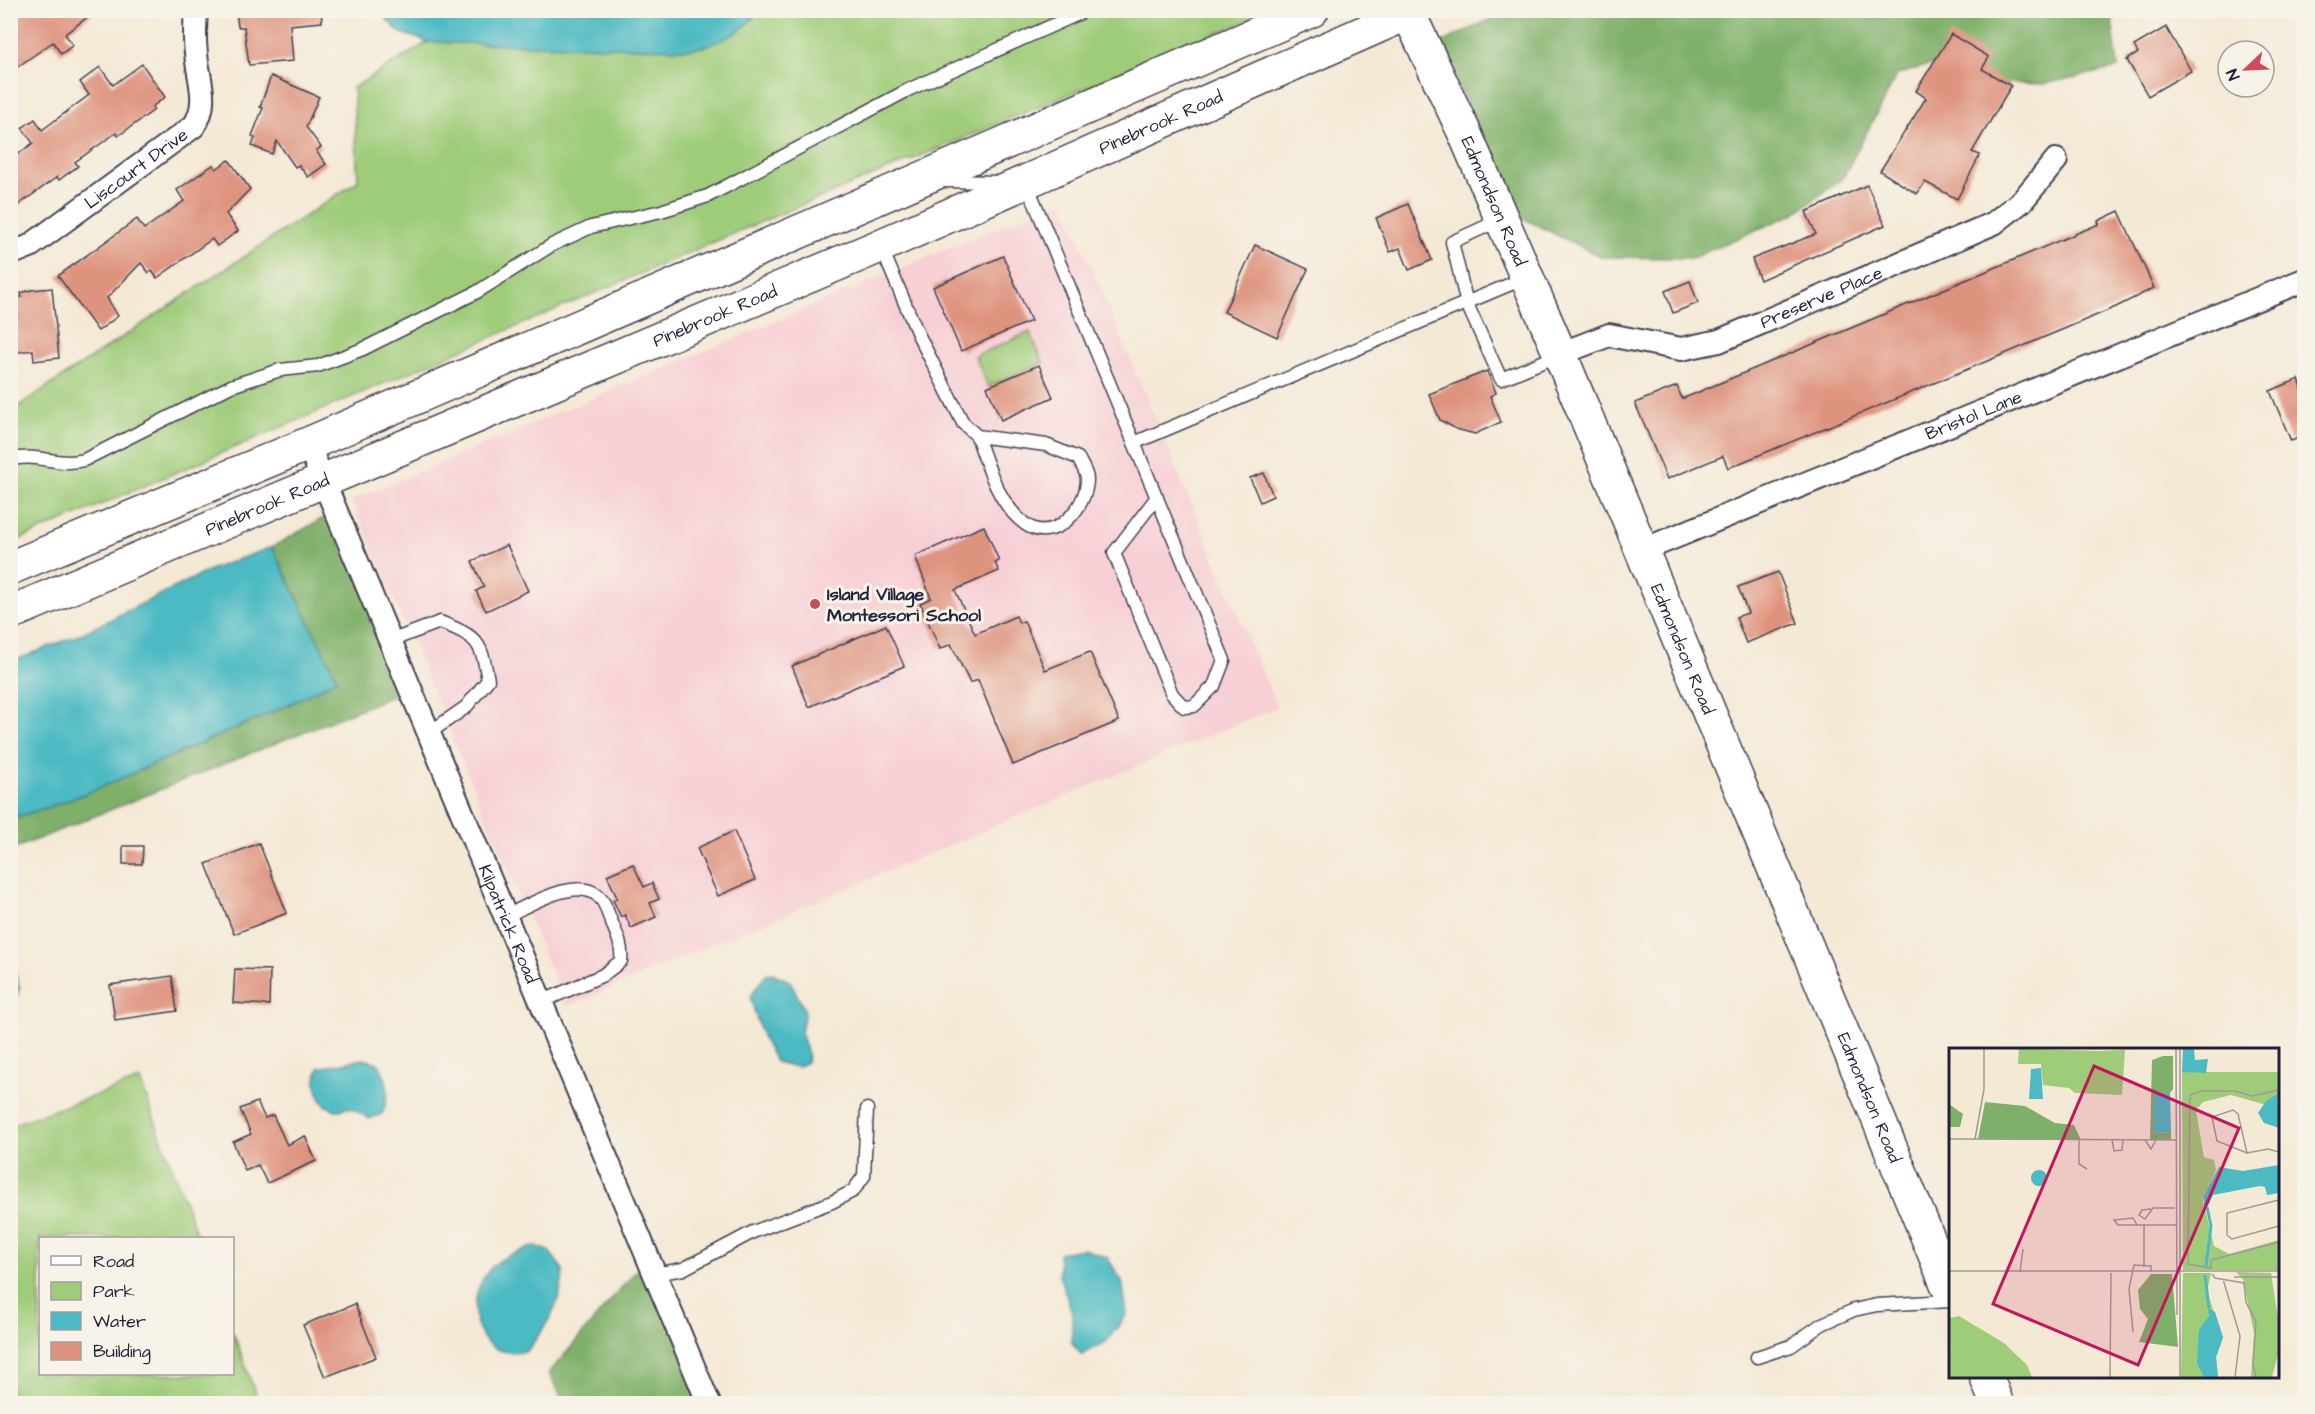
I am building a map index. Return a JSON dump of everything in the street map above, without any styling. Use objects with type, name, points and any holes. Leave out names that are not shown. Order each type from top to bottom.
[{"type":"street","name":"Liscourt Drive","points":[[10,254],[30,246],[194,126],[202,111],[203,99],[196,54],[196,10]]},
{"type":"street","points":[[10,568],[308,444],[1312,10]]},
{"type":"street","name":"Pinebrook Road","points":[[10,613],[880,246],[1410,12]]},
{"type":"street","name":"Edmondson Road","points":[[1410,12],[1643,550],[1949,1289]]},
{"type":"street","name":"Preserve Place","points":[[1560,354],[1609,335],[1681,349],[1719,340],[1994,223],[2022,201],[2056,160]]},
{"type":"street","name":"Bristol Lane","points":[[1643,550],[2304,280]]},
{"type":"street","name":"Kilpatrick Road","points":[[308,444],[709,1404]]},
{"type":"street","points":[[1986,1378],[1997,1404]]},
{"type":"lane","points":[[10,460],[30,457],[66,464],[84,460],[231,386],[280,370],[318,366],[363,349],[477,292],[576,234],[612,220],[661,211],[708,196],[910,89],[1087,10]]},
{"type":"lane","points":[[917,181],[1026,182],[1157,497],[1224,660],[1214,686],[1194,706],[1184,707],[1172,694],[1114,554],[1157,497]]},
{"type":"lane","points":[[1502,220],[1452,242],[1467,303],[1501,379],[1560,354]]},
{"type":"lane","points":[[880,246],[918,334],[963,423],[977,436],[995,484],[1012,512],[1027,525],[1048,530],[1068,520],[1081,502],[1087,478],[1078,458],[1046,445],[977,436]]},
{"type":"lane","points":[[1134,442],[1526,277]]},
{"type":"lane","points":[[390,641],[441,622],[466,632],[482,649],[488,680],[466,706],[429,732]]},
{"type":"lane","points":[[506,916],[573,888],[590,890],[601,899],[622,948],[621,961],[603,975],[541,1002]]},
{"type":"lane","points":[[655,1274],[683,1269],[753,1232],[832,1202],[853,1191],[864,1176],[867,1109]]},
{"type":"lane","points":[[1757,1357],[1791,1346],[1822,1324],[1854,1310],[1877,1305],[1900,1306],[1949,1301]]},
{"type":"shaded area","name":"Island Village Montessori School","points":[[1063,200],[1277,707],[566,1007],[352,500]]},
{"type":"green space","points":[[758,10],[1270,11],[749,227],[11,543],[11,411],[358,181],[353,88],[428,42],[687,49],[704,47]]},
{"type":"green space","points":[[1511,10],[2111,10],[2118,68],[2044,84],[1994,82],[1935,63],[1897,75],[1842,179],[1795,213],[1692,258],[1602,257],[1516,215],[1440,43]]},
{"type":"green space","points":[[1030,332],[1043,363],[988,386],[975,356]]},
{"type":"green space","points":[[327,516],[412,688],[11,850],[10,818],[54,805],[119,780],[280,709],[337,679],[272,547]]},
{"type":"green space","points":[[140,1080],[198,1237],[39,1237],[39,1375],[234,1375],[234,1335],[259,1403],[11,1403],[11,1125]]},
{"type":"green space","points":[[647,1258],[707,1403],[564,1403],[549,1373]]},
{"type":"water","points":[[379,11],[758,11],[744,27],[727,38],[687,49],[428,42],[399,32]]},
{"type":"water","points":[[272,547],[337,679],[279,709],[118,780],[75,798],[11,818],[11,662],[81,634],[212,569]]},
{"type":"water","points":[[10,960],[20,987],[11,1013],[10,1013]]},
{"type":"water","points":[[772,973],[790,981],[805,1011],[801,1032],[808,1054],[807,1062],[797,1067],[776,1062],[763,1039],[750,997],[766,974]]},
{"type":"water","points":[[363,1059],[378,1063],[388,1088],[382,1114],[369,1119],[350,1108],[338,1110],[326,1105],[318,1094],[316,1081],[319,1068]]},
{"type":"water","points":[[536,1246],[549,1251],[563,1270],[557,1303],[541,1333],[527,1351],[508,1352],[493,1347],[483,1337],[477,1324],[475,1309],[477,1293],[484,1278],[494,1265],[509,1256]]},
{"type":"water","points":[[1084,1249],[1107,1257],[1122,1281],[1127,1314],[1107,1341],[1082,1355],[1072,1343],[1072,1312],[1059,1275],[1059,1253]]},
{"type":"building","points":[[10,10],[97,10],[65,34],[73,45],[61,54],[53,42],[10,72]]},
{"type":"building","points":[[236,10],[321,10],[322,22],[290,25],[293,61],[249,65],[244,27],[238,27]]},
{"type":"building","points":[[2166,27],[2191,71],[2148,96],[2127,60],[2138,53],[2134,46]]},
{"type":"building","points":[[1951,34],[1989,57],[1982,69],[2011,86],[1972,152],[1980,155],[1957,199],[1925,182],[1917,194],[1880,171],[1926,98],[1916,91]]},
{"type":"building","points":[[142,64],[165,97],[152,107],[154,110],[118,136],[116,133],[75,162],[78,166],[59,180],[57,177],[10,211],[10,160],[33,143],[22,128],[35,119],[42,130],[89,95],[80,82],[100,67],[113,85]]},
{"type":"building","points":[[271,76],[319,97],[306,127],[321,147],[316,151],[326,164],[308,177],[299,165],[295,167],[277,141],[272,154],[252,146],[255,138],[252,136],[263,108],[260,107]]},
{"type":"building","points":[[229,160],[250,189],[226,214],[238,231],[217,246],[212,239],[157,278],[152,271],[149,273],[141,263],[107,298],[118,316],[98,331],[58,276],[137,219],[144,229],[184,201],[177,190],[213,165],[216,169]]},
{"type":"building","points":[[1867,185],[1885,225],[1760,280],[1752,259],[1816,234],[1806,212]]},
{"type":"building","points":[[1408,204],[1432,260],[1409,270],[1400,248],[1390,252],[1376,218]]},
{"type":"building","points":[[2119,211],[2154,288],[2116,307],[1728,468],[1723,456],[1667,479],[1635,403],[1677,386],[1682,399],[2099,224],[2098,221]]},
{"type":"building","points":[[1255,245],[1308,269],[1277,337],[1224,312]]},
{"type":"building","points":[[1003,256],[1031,321],[961,351],[933,287]]},
{"type":"building","points":[[1690,281],[1698,303],[1673,313],[1665,291]]},
{"type":"building","points":[[52,288],[59,358],[34,361],[33,350],[10,353],[10,299],[22,297],[21,293],[31,290]]},
{"type":"building","points":[[1039,365],[1053,397],[1001,420],[987,387]]},
{"type":"building","points":[[1487,371],[1496,393],[1490,396],[1501,422],[1475,434],[1456,429],[1440,420],[1429,394]]},
{"type":"building","points":[[2299,379],[2304,395],[2304,436],[2291,441],[2270,391]]},
{"type":"building","points":[[1264,473],[1273,496],[1260,502],[1250,478]]},
{"type":"building","points":[[984,526],[999,561],[995,563],[999,571],[955,590],[975,634],[1016,616],[1019,623],[1024,621],[1045,670],[1090,652],[1119,721],[1013,765],[978,680],[970,683],[951,644],[940,649],[920,603],[931,598],[915,556]]},
{"type":"building","points":[[507,545],[528,591],[486,611],[476,591],[484,587],[472,561]]},
{"type":"building","points":[[1778,572],[1798,623],[1746,643],[1736,617],[1748,613],[1738,587]]},
{"type":"building","points":[[886,625],[904,666],[809,707],[792,666]]},
{"type":"building","points":[[734,831],[755,880],[718,896],[697,848]]},
{"type":"building","points":[[259,843],[287,913],[234,934],[206,864]]},
{"type":"building","points":[[123,846],[143,846],[142,864],[123,864]]},
{"type":"building","points":[[633,864],[644,887],[652,883],[659,899],[650,903],[656,917],[631,928],[625,915],[621,917],[613,900],[617,898],[607,875]]},
{"type":"building","points":[[235,969],[270,970],[269,1005],[233,1003]]},
{"type":"building","points":[[172,976],[177,1011],[115,1020],[110,985]]},
{"type":"building","points":[[257,1102],[265,1118],[273,1115],[287,1145],[305,1136],[316,1161],[267,1183],[258,1165],[245,1171],[233,1142],[251,1134],[240,1109]]},
{"type":"building","points":[[355,1304],[376,1357],[325,1377],[303,1325]]},
{"type":"place","name":"Island Village Montessori School","points":[[815,604]]}]
